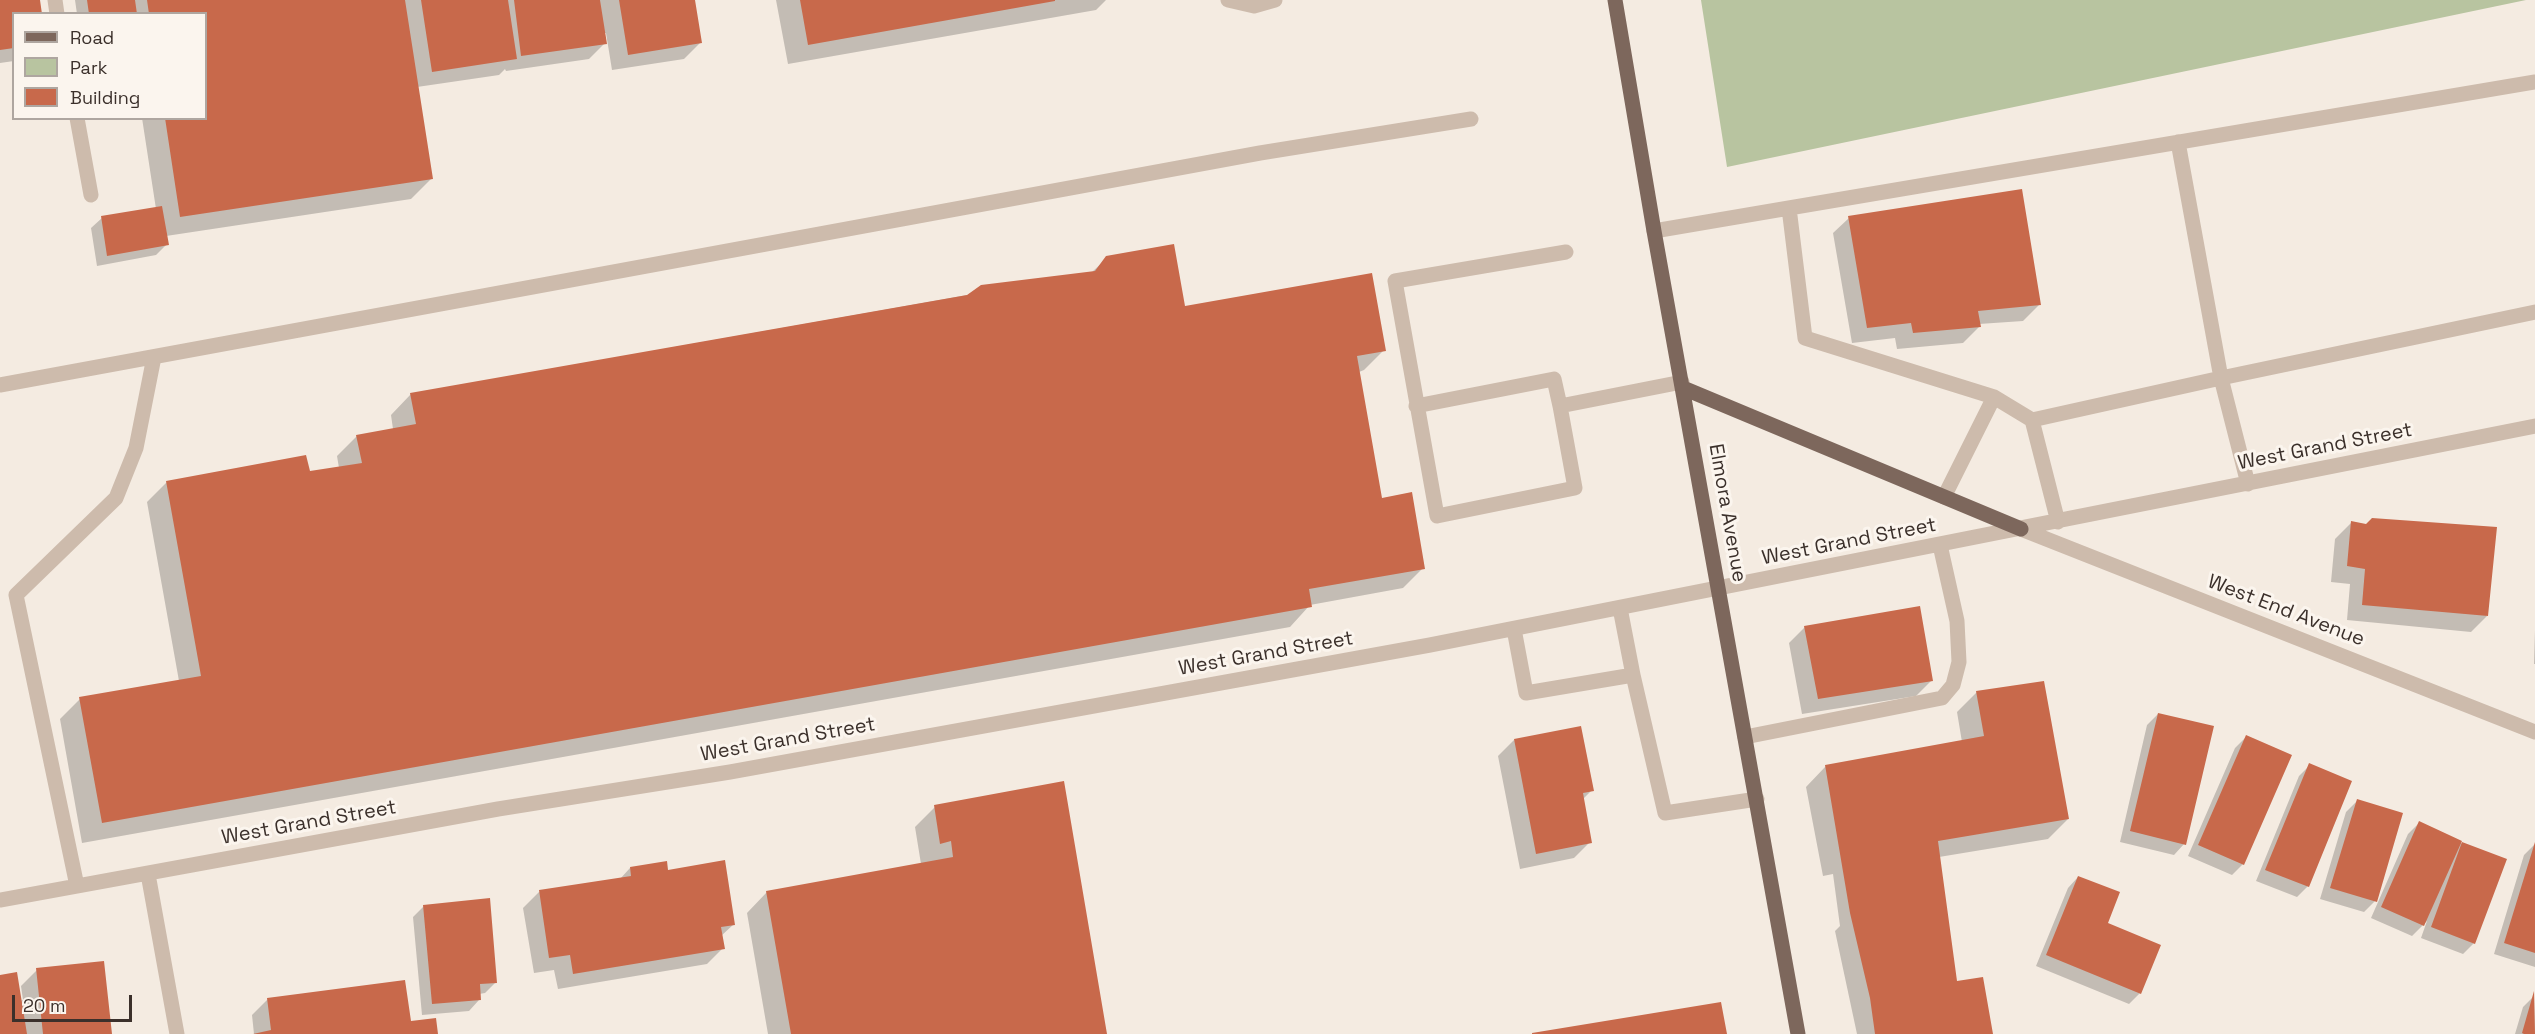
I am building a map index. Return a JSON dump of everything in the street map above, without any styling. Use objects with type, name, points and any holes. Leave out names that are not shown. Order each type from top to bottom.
[{"type":"main road","name":"Elmora Avenue","points":[[1615,0],[1654,231],[1798,1034]]},
{"type":"main road","points":[[1682,385],[2021,529]]},
{"type":"street","points":[[1228,0],[1254,6],[1275,0]]},
{"type":"street","points":[[1654,231],[2535,82]]},
{"type":"street","points":[[0,385],[1248,155],[1471,119]]},
{"type":"street","points":[[76,120],[91,195]]},
{"type":"street","points":[[2178,142],[2221,378],[2248,484]]},
{"type":"street","points":[[1789,208],[1805,338],[1994,397],[2032,420],[2535,312]]},
{"type":"street","points":[[1416,406],[1554,379],[1575,488],[1437,516],[1416,406],[1395,281],[1566,252]]},
{"type":"street","points":[[77,886],[16,595],[116,498],[136,448],[154,357]]},
{"type":"street","points":[[1560,406],[1682,385]]},
{"type":"street","points":[[1944,497],[1994,397]]},
{"type":"street","points":[[2032,420],[2058,522]]},
{"type":"street","name":"West Grand Street","points":[[0,900],[498,809],[730,772],[1067,712],[1514,629],[2535,426]]},
{"type":"street","name":"West End Avenue","points":[[2021,529],[2535,732]]},
{"type":"street","points":[[1745,737],[1942,698],[1953,685],[1959,662],[1957,621],[1940,545]]},
{"type":"street","points":[[1620,608],[1665,813],[1756,799]]},
{"type":"street","points":[[1514,629],[1526,693],[1633,675]]},
{"type":"street","points":[[148,874],[177,1034]]},
{"type":"green space","points":[[1701,0],[2526,0],[1727,167]]},
{"type":"building","points":[[0,0],[40,0],[42,12],[12,12],[12,48],[0,50]]},
{"type":"building","points":[[87,0],[135,0],[137,12],[89,12]]},
{"type":"building","points":[[147,0],[405,0],[433,179],[180,217],[165,120],[207,120],[207,12],[149,12]]},
{"type":"building","points":[[421,0],[508,0],[517,59],[432,72]]},
{"type":"building","points":[[514,0],[600,0],[607,44],[521,56]]},
{"type":"building","points":[[619,0],[695,0],[702,43],[628,55]]},
{"type":"building","points":[[800,0],[1055,0],[1055,1],[808,45]]},
{"type":"building","points":[[2022,189],[2041,305],[1978,311],[1981,327],[1913,333],[1911,323],[1867,328],[1848,216]]},
{"type":"building","points":[[162,206],[169,245],[107,256],[101,216]]},
{"type":"building","points":[[1174,244],[1185,306],[1372,273],[1386,351],[1357,356],[1382,498],[1412,492],[1425,569],[1309,589],[1312,607],[102,823],[79,697],[201,676],[166,481],[306,455],[310,471],[362,463],[356,435],[416,424],[410,393],[967,295],[981,285],[1095,271],[1106,256]]},
{"type":"building","points":[[2372,518],[2497,527],[2488,616],[2362,605],[2365,569],[2347,566],[2351,521],[2366,524]]},
{"type":"building","points":[[1920,606],[1933,681],[1818,699],[1804,626]]},
{"type":"building","points":[[2044,681],[2069,819],[1938,841],[1957,981],[1983,977],[1993,1034],[1875,1034],[1870,998],[1850,913],[1825,765],[1984,736],[1976,691]]},
{"type":"building","points":[[2158,713],[2214,726],[2186,845],[2130,831]]},
{"type":"building","points":[[1581,726],[1594,791],[1583,793],[1592,843],[1536,854],[1514,739]]},
{"type":"building","points":[[2246,735],[2292,755],[2244,865],[2198,845]]},
{"type":"building","points":[[2309,763],[2352,781],[2309,887],[2265,870]]},
{"type":"building","points":[[1064,781],[1107,1034],[791,1034],[766,891],[953,857],[951,841],[940,844],[934,805]]},
{"type":"building","points":[[2357,799],[2403,813],[2377,902],[2330,888]]},
{"type":"building","points":[[2419,821],[2462,841],[2424,926],[2381,907]]},
{"type":"building","points":[[2462,842],[2507,859],[2475,944],[2431,927]]},
{"type":"building","points":[[2535,842],[2535,953],[2504,943]]},
{"type":"building","points":[[725,860],[735,925],[721,927],[725,949],[573,974],[570,955],[549,958],[539,890],[631,876],[630,867],[667,861],[668,870]]},
{"type":"building","points":[[2078,876],[2120,892],[2108,923],[2161,945],[2141,994],[2046,955]]},
{"type":"building","points":[[490,898],[497,983],[480,984],[481,1000],[432,1004],[423,905]]},
{"type":"building","points":[[104,961],[112,1034],[43,1034],[36,968]]},
{"type":"building","points":[[17,972],[27,1034],[0,1034],[0,975]]},
{"type":"building","points":[[405,980],[411,1021],[436,1018],[438,1034],[253,1034],[271,1030],[267,998]]},
{"type":"building","points":[[2534,991],[2535,1034],[2524,1034],[2522,1033]]},
{"type":"building","points":[[1721,1002],[1727,1034],[1532,1034],[1532,1033]]}]
